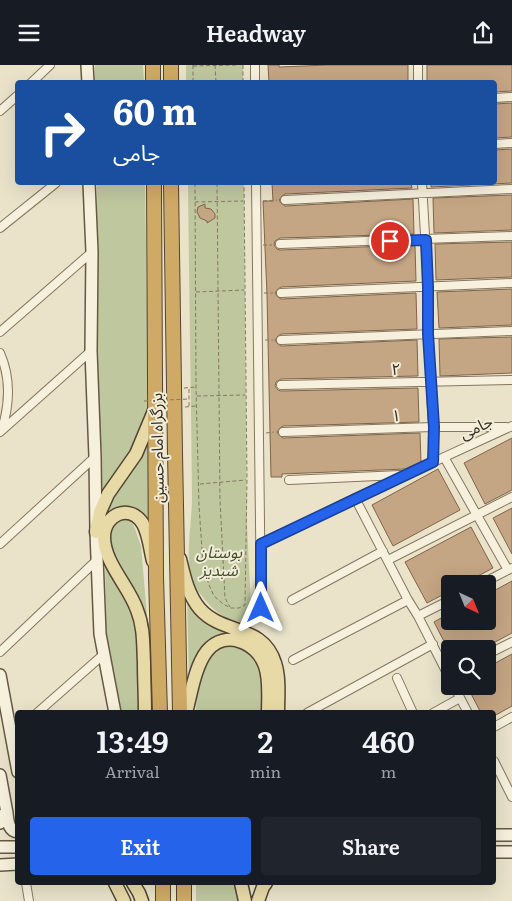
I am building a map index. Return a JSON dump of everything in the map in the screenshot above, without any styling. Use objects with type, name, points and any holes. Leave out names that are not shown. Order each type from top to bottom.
[{"type":"highway","points":[[153,65],[153,80]]},
{"type":"highway","points":[[171,65],[171,80]]},
{"type":"highway","name":"بزرگراه امام حسین","points":[[154,185],[150,404],[160,710]]},
{"type":"highway","name":"بزرگراه امام حسین","points":[[171,185],[180,710]]},
{"type":"main road","points":[[96,532],[100,512],[108,494],[136,454],[144,436],[150,404]]},
{"type":"main road","points":[[145,710],[143,629],[131,596],[112,563],[105,543],[107,525],[117,514],[133,515],[141,521],[147,535],[156,577]]},
{"type":"main road","points":[[176,541],[186,582],[200,608],[217,622],[254,636],[271,652],[276,664],[278,679],[278,710]]},
{"type":"main road","points":[[187,710],[197,669],[203,656],[214,645],[229,639],[248,645],[261,657],[266,669],[268,710]]},
{"type":"main road","points":[[116,885],[124,901]]},
{"type":"main road","points":[[134,885],[142,901]]},
{"type":"main road","points":[[242,885],[246,901]]},
{"type":"main road","points":[[258,901],[264,885]]},
{"type":"street","points":[[34,80],[50,65]]},
{"type":"street","points":[[88,65],[88,80]]},
{"type":"street","points":[[255,65],[255,80]]},
{"type":"street","points":[[418,65],[418,80]]},
{"type":"street","points":[[497,98],[512,97]]},
{"type":"street","points":[[0,111],[15,98]]},
{"type":"street","points":[[497,144],[512,143]]},
{"type":"street","points":[[0,228],[54,185]]},
{"type":"street","points":[[89,185],[92,252],[91,351],[100,634],[114,710]]},
{"type":"street","points":[[256,185],[261,608]]},
{"type":"street","points":[[422,185],[434,427],[433,462]]},
{"type":"street","points":[[285,200],[512,189]]},
{"type":"street","points":[[280,245],[512,236]]},
{"type":"street","points":[[0,332],[92,252]]},
{"type":"street","points":[[281,293],[512,283]]},
{"type":"street","points":[[281,340],[512,331]]},
{"type":"street","points":[[1,431],[91,351]]},
{"type":"street","points":[[0,353],[8,380],[7,411],[1,431]]},
{"type":"street","name":"۲","points":[[281,385],[512,379]]},
{"type":"street","name":"۱","points":[[283,432],[511,426]]},
{"type":"street","name":"جامی","points":[[261,544],[511,426]]},
{"type":"street","points":[[0,543],[95,457]]},
{"type":"street","points":[[444,457],[510,569],[496,576]]},
{"type":"street","points":[[289,480],[405,475]]},
{"type":"street","points":[[388,560],[512,497]]},
{"type":"street","points":[[355,498],[441,661]]},
{"type":"street","points":[[292,600],[383,551]]},
{"type":"street","points":[[0,652],[97,560]]},
{"type":"street","points":[[293,660],[408,600]]},
{"type":"street","points":[[418,616],[441,604]]},
{"type":"street","points":[[496,650],[512,641]]},
{"type":"street","points":[[312,710],[432,644]]},
{"type":"street","points":[[40,710],[104,654]]},
{"type":"street","points":[[0,675],[14,732]]},
{"type":"street","points":[[396,678],[412,710]]},
{"type":"street","points":[[458,695],[466,710]]},
{"type":"street","points":[[438,710],[460,698]]},
{"type":"street","points":[[496,726],[512,717]]},
{"type":"street","points":[[496,765],[512,797]]},
{"type":"street","points":[[0,775],[2,818],[10,829],[15,832]]},
{"type":"street","points":[[496,835],[512,835]]},
{"type":"street","points":[[0,847],[15,847]]},
{"type":"street","points":[[496,852],[512,852]]},
{"type":"street","points":[[0,865],[15,864]]},
{"type":"street","points":[[26,885],[28,901]]},
{"type":"path","points":[[215,65],[216,80]]},
{"type":"path","points":[[193,80],[193,66],[237,65]]},
{"type":"path","points":[[243,65],[243,80]]},
{"type":"path","points":[[194,185],[198,484],[203,564],[214,596],[231,608],[239,608],[245,605],[247,480],[244,185]]},
{"type":"path","points":[[217,185],[220,483],[224,598],[231,608]]},
{"type":"path","points":[[256,201],[285,200]]},
{"type":"path","points":[[195,202],[244,201]]},
{"type":"path","points":[[257,245],[280,245]]},
{"type":"path","points":[[196,292],[244,291]]},
{"type":"path","points":[[258,293],[281,293]]},
{"type":"path","points":[[258,341],[281,340]]},
{"type":"path","points":[[196,387],[189,387],[189,406],[197,406]]},
{"type":"path","points":[[197,395],[246,395]]},
{"type":"path","points":[[150,404],[189,399]]},
{"type":"path","points":[[260,433],[283,432]]},
{"type":"path","points":[[198,484],[247,480]]},
{"type":"green space","points":[[95,65],[143,65],[144,80],[95,80]]},
{"type":"green space","points":[[186,65],[243,65],[243,80],[186,80]]},
{"type":"green space","points":[[97,185],[145,185],[147,409],[136,447],[99,498]]},
{"type":"green space","name":"بوستان شبدیز","points":[[188,185],[244,185],[247,524],[251,609],[249,624],[222,616],[207,602],[193,584],[189,565],[192,498]]},
{"type":"green space","points":[[149,438],[148,526],[117,509],[101,516]]},
{"type":"green space","points":[[125,519],[129,520],[134,526],[141,546],[148,627],[143,611],[123,575],[111,546],[110,534],[114,524]]},
{"type":"green space","points":[[105,558],[132,609],[139,651],[141,710],[119,710],[108,651]]},
{"type":"green space","points":[[187,599],[229,633],[221,635],[189,679]]},
{"type":"green space","points":[[230,645],[251,653],[260,670],[262,680],[262,710],[196,710],[202,671],[209,657],[220,648]]},
{"type":"green space","points":[[196,885],[236,885],[241,901],[196,901]]},
{"type":"building","points":[[268,65],[279,65],[279,67],[408,65],[408,80],[269,80]]},
{"type":"building","points":[[427,65],[512,65],[512,91],[497,92],[497,80],[427,80]]},
{"type":"building","points":[[512,103],[512,137],[497,138],[497,104]]},
{"type":"building","points":[[512,149],[512,183],[497,184],[497,150]]},
{"type":"building","points":[[272,185],[411,185],[412,188],[285,194],[279,200],[285,206],[413,199],[414,234],[280,238],[275,241],[274,245],[280,250],[415,245],[416,281],[281,287],[275,293],[281,299],[416,293],[417,329],[281,334],[275,340],[281,346],[417,340],[418,376],[281,379],[276,382],[275,386],[281,391],[418,388],[419,422],[283,426],[277,432],[283,438],[420,433],[421,462],[405,469],[282,474],[282,477],[271,477],[263,201],[273,201]]},
{"type":"building","points":[[431,185],[472,185],[431,187]]},
{"type":"building","points":[[512,195],[512,230],[434,233],[433,198]]},
{"type":"building","points":[[205,204],[205,208],[211,209],[215,214],[215,218],[207,223],[207,221],[200,218],[197,212],[198,207]]},
{"type":"building","points":[[512,242],[512,277],[436,280],[435,244]]},
{"type":"building","points":[[512,289],[512,325],[439,328],[437,292]]},
{"type":"building","points":[[512,337],[512,373],[440,376],[439,339]]},
{"type":"building","points":[[512,438],[512,490],[485,504],[464,463]]},
{"type":"building","points":[[438,469],[460,510],[393,546],[372,505]]},
{"type":"building","points":[[512,508],[512,554],[493,518]]},
{"type":"building","points":[[471,527],[493,568],[480,575],[441,575],[441,596],[427,603],[405,562]]},
{"type":"building","points":[[512,581],[512,633],[496,642],[496,640],[443,640],[434,622],[441,618],[441,630],[496,630],[496,590]]},
{"type":"building","points":[[512,654],[512,706],[496,715],[496,710],[479,710],[472,695],[496,695],[496,663]]},
{"type":"route","points":[[261,608],[261,544],[433,462],[434,427],[428,334],[426,240],[390,241]]}]
